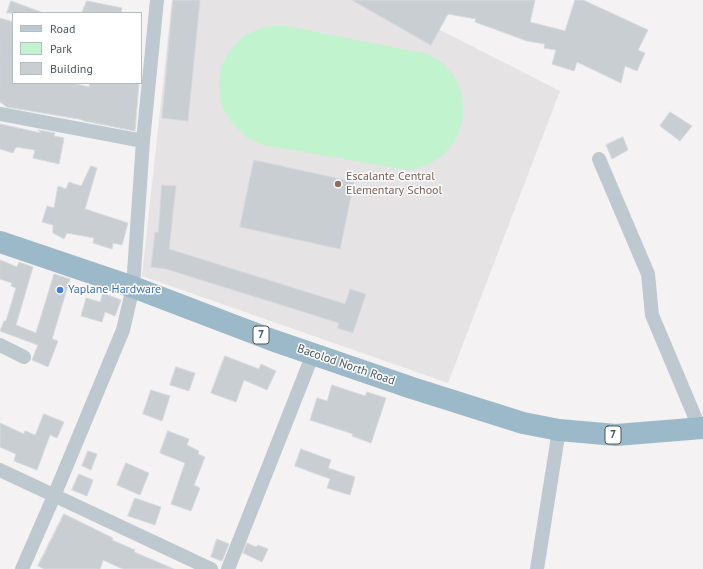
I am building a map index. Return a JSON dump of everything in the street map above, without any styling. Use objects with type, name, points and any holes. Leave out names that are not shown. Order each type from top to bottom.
[{"type":"highway","name":"Bacolod North Road","points":[[0,242],[133,288],[272,340],[412,388],[523,423],[559,430],[616,435],[702,429]]},
{"type":"street","points":[[22,569],[123,330],[133,288],[153,1]]},
{"type":"street","points":[[0,114],[143,141]]},
{"type":"street","points":[[599,159],[648,274],[652,315],[702,429]]},
{"type":"street","points":[[0,345],[24,357]]},
{"type":"street","points":[[228,569],[313,354]]},
{"type":"street","points":[[537,569],[559,430]]},
{"type":"street","points":[[0,470],[211,569]]},
{"type":"shaded area","name":"Escalante Central Elementary School","points":[[172,0],[381,0],[560,91],[448,383],[142,276]]},
{"type":"green space","points":[[281,25],[428,54],[443,63],[456,79],[463,99],[463,119],[456,139],[443,155],[426,166],[407,170],[264,145],[246,137],[232,123],[222,106],[219,87],[221,67],[230,50],[244,36],[261,28]]},
{"type":"building","points":[[173,0],[200,0],[188,121],[162,118]]},
{"type":"building","points":[[352,0],[535,0],[530,22],[565,31],[575,0],[583,0],[648,30],[638,50],[645,53],[637,71],[625,66],[621,83],[577,62],[574,71],[552,64],[556,50],[544,48],[545,44],[527,41],[475,22],[476,19],[448,14],[431,45]]},
{"type":"building","points":[[11,1],[41,12],[12,12],[7,13]]},
{"type":"building","points":[[87,1],[122,8],[121,12],[82,12]]},
{"type":"building","points":[[0,18],[12,22],[12,84],[76,84],[89,87],[90,84],[139,84],[135,131],[79,119],[7,107],[0,102]]},
{"type":"building","points":[[670,112],[692,126],[680,141],[660,126]]},
{"type":"building","points":[[0,124],[41,133],[38,130],[55,133],[54,136],[64,138],[59,164],[33,158],[35,150],[16,147],[13,153],[0,149]]},
{"type":"building","points":[[623,137],[628,150],[612,159],[606,145]]},
{"type":"building","points":[[254,160],[354,182],[340,249],[240,227]]},
{"type":"building","points":[[91,166],[97,168],[85,209],[128,223],[122,245],[113,243],[112,249],[93,243],[94,238],[67,233],[64,239],[53,233],[53,225],[42,222],[47,206],[54,208],[58,186],[66,189],[69,182],[81,186]]},
{"type":"building","points":[[162,185],[176,186],[169,249],[345,304],[350,289],[366,294],[353,333],[337,328],[339,323],[166,269],[151,267],[155,232],[158,233]]},
{"type":"building","points":[[0,260],[17,267],[19,262],[33,267],[16,325],[36,333],[54,274],[70,279],[52,339],[58,341],[48,367],[32,360],[38,345],[0,331],[4,321],[6,321],[16,288],[11,286],[12,283],[0,279]]},
{"type":"building","points":[[103,293],[121,300],[115,316],[105,312],[102,322],[81,316],[86,298],[100,302]]},
{"type":"building","points":[[225,356],[259,369],[261,364],[276,371],[267,390],[244,380],[236,402],[211,393]]},
{"type":"building","points":[[176,367],[195,373],[189,391],[170,385]]},
{"type":"building","points":[[332,385],[365,396],[367,392],[386,398],[371,443],[352,436],[353,434],[310,420],[317,398],[327,401]]},
{"type":"building","points":[[151,390],[170,396],[162,421],[143,414]]},
{"type":"building","points":[[44,414],[64,422],[57,438],[50,435],[37,470],[14,461],[16,454],[0,447],[0,423],[24,434],[25,431],[35,435]]},
{"type":"building","points":[[168,431],[189,439],[187,445],[199,451],[198,454],[205,457],[194,485],[200,488],[191,511],[171,504],[185,463],[160,453]]},
{"type":"building","points":[[301,449],[331,460],[328,468],[355,477],[350,495],[327,488],[330,479],[295,466]]},
{"type":"building","points":[[88,451],[97,454],[91,470],[82,466]]},
{"type":"building","points":[[126,463],[149,473],[140,495],[117,485]]},
{"type":"building","points":[[79,474],[93,480],[87,496],[72,490]]},
{"type":"building","points":[[135,498],[161,507],[155,525],[128,516]]},
{"type":"building","points":[[64,514],[113,538],[112,540],[135,550],[134,552],[174,569],[123,569],[103,560],[100,569],[44,569],[38,566]]},
{"type":"building","points":[[217,539],[229,544],[222,561],[211,557]]},
{"type":"building","points":[[247,543],[256,547],[258,545],[268,549],[262,562],[243,553]]},
{"type":"place","name":"Escalante Central Elementary School","points":[[338,184]]},
{"type":"place","name":"Yaplane Hardware","points":[[60,290]]}]
